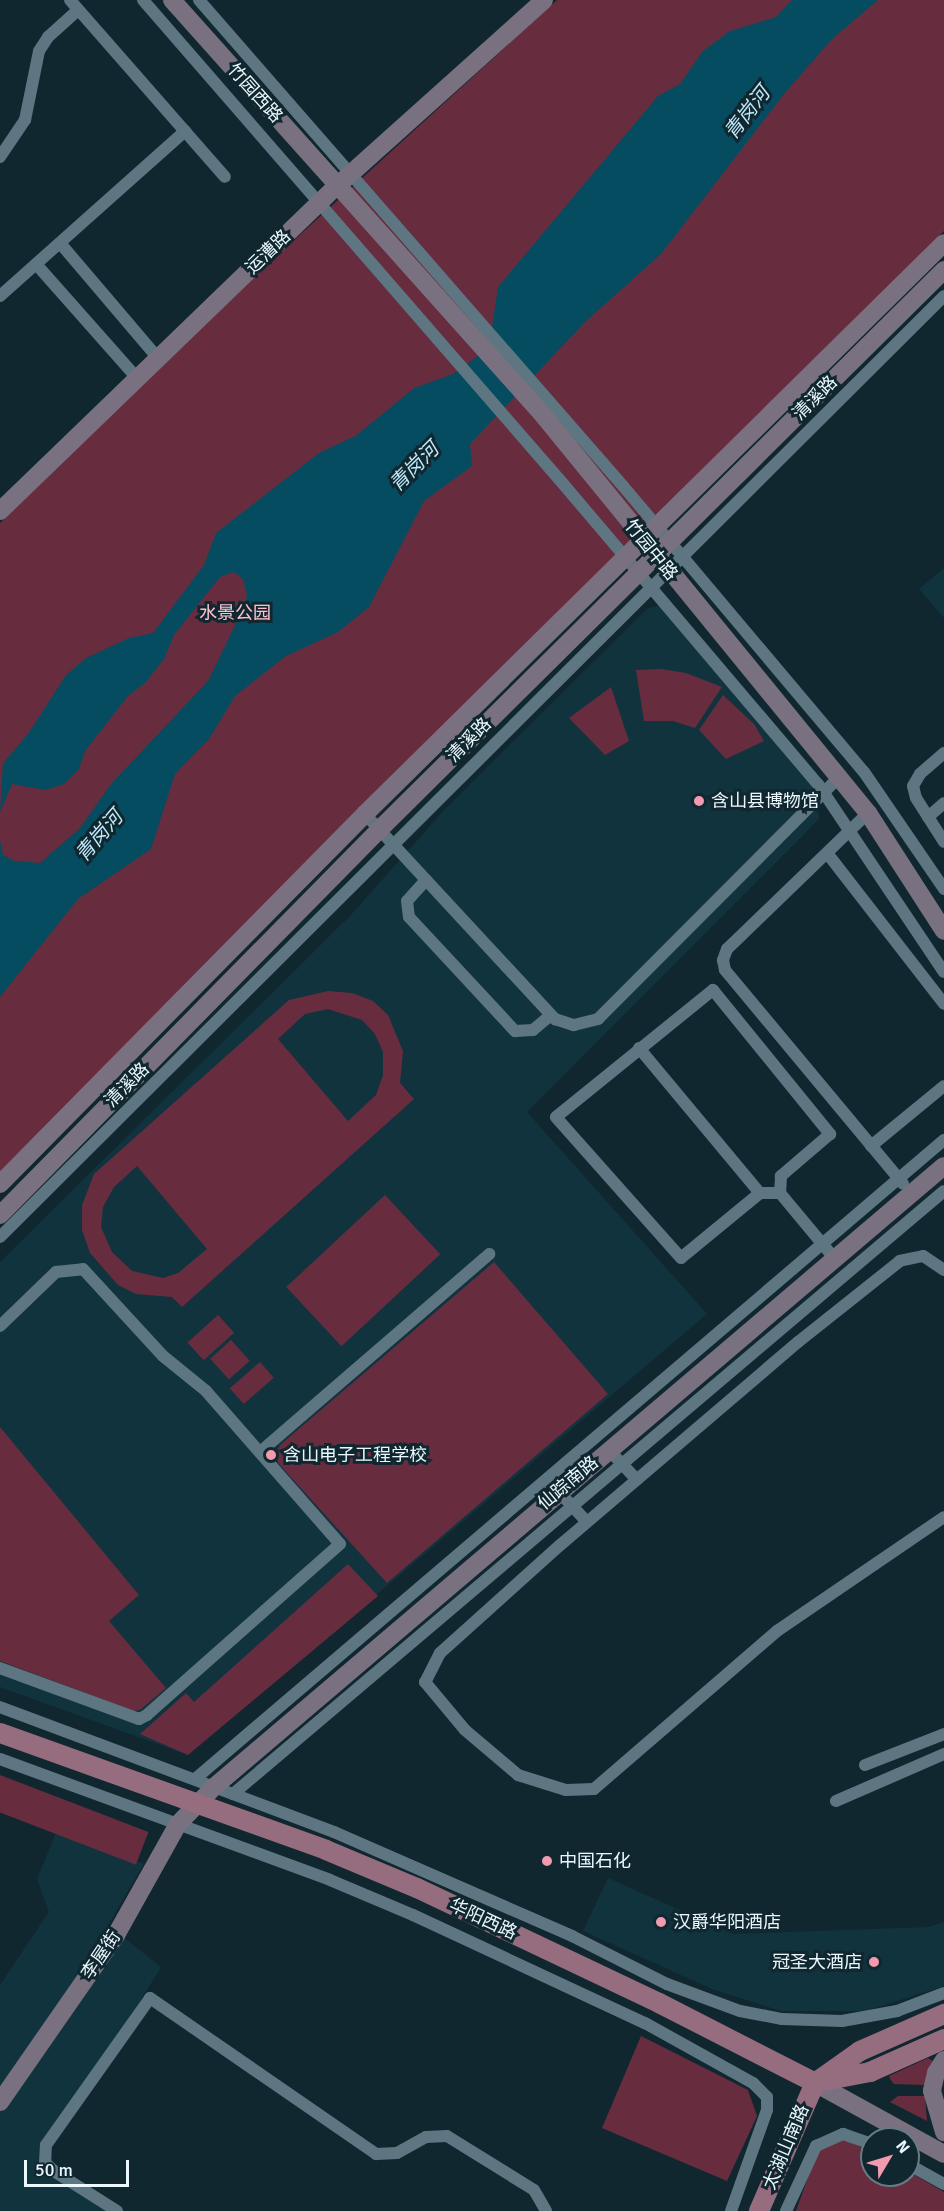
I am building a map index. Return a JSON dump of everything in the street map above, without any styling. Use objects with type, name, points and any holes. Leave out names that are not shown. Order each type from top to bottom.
[{"type":"main road","name":"竹园西路","points":[[172,0],[344,180]]},
{"type":"main road","name":"运漕路","points":[[0,511],[320,202],[536,2]]},
{"type":"main road","name":"竹园中路","points":[[344,180],[543,415],[649,548],[868,813],[944,931]]},
{"type":"main road","name":"清溪路","points":[[0,1215],[380,829],[638,572],[649,548],[944,243]]},
{"type":"main road","name":"清溪路","points":[[663,534],[944,270]]},
{"type":"main road","points":[[890,297],[903,310]]},
{"type":"main road","name":"清溪路","points":[[0,1184],[365,814],[626,558],[649,548]]},
{"type":"main road","points":[[135,1046],[150,1062]]},
{"type":"main road","name":"仙踪南路","points":[[197,1805],[214,1787],[558,1491],[944,1166]]},
{"type":"main road","name":"华阳西路","points":[[0,1734],[417,1888],[659,2003],[815,2083],[944,2154]]},
{"type":"main road","name":"李屋街","points":[[0,2102],[116,1935],[178,1824],[197,1805]]},
{"type":"main road","name":"太湖山南路","points":[[759,2211],[815,2083],[860,2051],[944,2014]]},
{"type":"main road","name":"太湖山南路","points":[[815,2083],[870,2072],[944,2039]]},
{"type":"main road","points":[[944,2060],[936,2073],[932,2091],[944,2132]]},
{"type":"street","points":[[70,0],[225,177]]},
{"type":"street","points":[[143,0],[652,588],[824,792],[944,972]]},
{"type":"street","points":[[199,0],[344,180],[663,534],[864,772],[944,889]]},
{"type":"street","points":[[0,157],[25,120],[39,51],[48,37],[78,10]]},
{"type":"street","points":[[0,297],[185,131]]},
{"type":"street","points":[[60,243],[158,358]]},
{"type":"street","points":[[36,264],[137,378]]},
{"type":"street","points":[[0,1237],[944,296]]},
{"type":"street","points":[[944,753],[920,774],[913,786],[928,817],[944,842]]},
{"type":"street","points":[[365,814],[551,1015],[574,1025],[598,1019],[839,777]]},
{"type":"street","points":[[928,817],[944,803]]},
{"type":"street","points":[[868,813],[728,949],[724,970],[911,1194]]},
{"type":"street","points":[[827,853],[944,1004]]},
{"type":"street","points":[[426,880],[407,901],[409,917],[417,926],[515,1031],[533,1030],[551,1015]]},
{"type":"street","points":[[780,1193],[760,1193],[681,1258],[556,1117],[713,990],[830,1134],[781,1176],[780,1193],[835,1259]]},
{"type":"street","points":[[639,1048],[760,1193]]},
{"type":"street","points":[[871,1146],[944,1086]]},
{"type":"street","points":[[195,1779],[944,1140]]},
{"type":"street","points":[[234,1794],[944,1191]]},
{"type":"street","points":[[260,1452],[489,1254]]},
{"type":"street","points":[[944,1270],[923,1256],[900,1261],[587,1522],[440,1653],[425,1682],[465,1730],[518,1776],[566,1790],[594,1790],[777,1631],[944,1517]]},
{"type":"street","points":[[0,1326],[56,1272],[82,1269],[163,1356],[206,1391],[340,1544],[147,1716],[128,1717],[0,1668]]},
{"type":"street","points":[[608,1449],[637,1480]]},
{"type":"street","points":[[558,1491],[587,1522]]},
{"type":"street","points":[[0,1707],[334,1832],[561,1932],[667,1984],[740,2011],[782,2019],[842,2021],[897,2011],[944,1993]]},
{"type":"street","points":[[865,1765],[944,1734]]},
{"type":"street","points":[[836,1801],[944,1754]]},
{"type":"street","points":[[0,1759],[178,1824],[413,1915],[645,2023],[753,2083],[767,2097],[768,2110],[731,2211]]},
{"type":"street","points":[[117,2211],[49,2167],[45,2163],[46,2145],[150,1998],[376,2154],[397,2153],[426,2138],[447,2136],[534,2190],[546,2211]]},
{"type":"street","points":[[944,2078],[944,2106]]},
{"type":"street","points":[[786,2211],[816,2146],[828,2138],[849,2134],[860,2139]]},
{"type":"street","points":[[920,2171],[944,2184]]},
{"type":"shaded area","points":[[944,568],[944,618],[919,589]]},
{"type":"shaded area","name":"含山电子工程学校","points":[[663,605],[814,783],[819,819],[527,1112],[707,1314],[188,1755],[0,1687],[0,1262],[351,915],[446,808],[648,608]]},
{"type":"shaded area","points":[[56,1833],[144,1864],[108,1925],[161,1967],[50,2147],[55,2168],[124,2211],[0,2211],[0,1985],[49,1912],[37,1879]]},
{"type":"shaded area","points":[[608,1878],[733,1934],[928,1927],[944,1922],[944,1986],[866,2011],[781,2011],[712,1989],[583,1931]]},
{"type":"green space","name":"水景公园","points":[[557,0],[944,0],[944,231],[0,1173],[0,523],[268,264]]},
{"type":"green space","points":[[661,669],[686,673],[722,687],[695,728],[673,721],[644,721],[636,670]]},
{"type":"green space","points":[[611,687],[629,741],[605,755],[569,718]]},
{"type":"green space","points":[[723,695],[754,724],[764,741],[726,759],[699,730]]},
{"type":"green space","points":[[328,991],[352,993],[373,1001],[388,1015],[403,1051],[400,1083],[414,1099],[182,1307],[172,1297],[136,1294],[118,1285],[90,1253],[82,1230],[82,1205],[94,1174],[289,1000]],"holes":[[[328,1009],[362,1020],[375,1034],[383,1052],[383,1075],[376,1095],[348,1121],[278,1039],[305,1014]],[[137,1166],[207,1249],[178,1273],[163,1278],[132,1271],[112,1252],[101,1227],[103,1207],[114,1187]]]},
{"type":"green space","points":[[385,1195],[440,1254],[342,1346],[286,1287]]},
{"type":"green space","points":[[494,1262],[608,1394],[387,1583],[278,1463],[277,1452],[280,1445]]},
{"type":"green space","points":[[218,1315],[234,1333],[204,1360],[188,1342]]},
{"type":"green space","points":[[231,1340],[250,1361],[229,1380],[210,1359]]},
{"type":"green space","points":[[260,1362],[274,1378],[244,1404],[230,1388]]},
{"type":"green space","points":[[0,1427],[139,1595],[109,1621],[166,1688],[140,1710],[133,1711],[0,1661]]},
{"type":"green space","points":[[348,1564],[378,1596],[188,1755],[140,1734],[186,1693],[194,1702]]},
{"type":"green space","points":[[0,1775],[148,1832],[136,1865],[0,1812]]},
{"type":"green space","points":[[641,2036],[748,2090],[757,2116],[727,2181],[602,2128]]},
{"type":"green space","points":[[928,2058],[933,2061],[925,2085],[894,2084],[890,2079],[889,2076]]},
{"type":"green space","points":[[898,2096],[925,2096],[927,2121],[890,2102]]},
{"type":"green space","points":[[839,2138],[860,2146],[860,2187],[920,2187],[920,2178],[944,2192],[944,2211],[796,2211],[818,2149]]},
{"type":"water","name":"青岗河","points":[[792,0],[878,0],[832,39],[784,94],[661,254],[585,322],[470,444],[472,466],[424,501],[369,607],[338,632],[286,656],[235,696],[209,739],[175,774],[151,849],[78,899],[0,997],[0,840],[3,855],[15,861],[40,863],[80,828],[111,784],[208,681],[243,609],[247,595],[243,579],[234,572],[220,577],[174,635],[164,659],[145,683],[128,696],[85,751],[79,769],[64,784],[45,790],[12,784],[0,812],[3,763],[28,734],[66,675],[86,658],[129,638],[153,633],[204,565],[216,533],[319,453],[357,435],[414,388],[453,374],[489,348],[498,287],[658,96],[680,84],[703,51],[730,31],[776,17]]},
{"type":"place","name":"含山县博物馆","points":[[699,801]]},
{"type":"place","name":"含山电子工程学校","points":[[271,1455]]},
{"type":"place","name":"中国石化","points":[[547,1861]]},
{"type":"place","name":"汉爵华阳酒店","points":[[661,1922]]},
{"type":"place","name":"冠圣大酒店","points":[[874,1962]]}]
